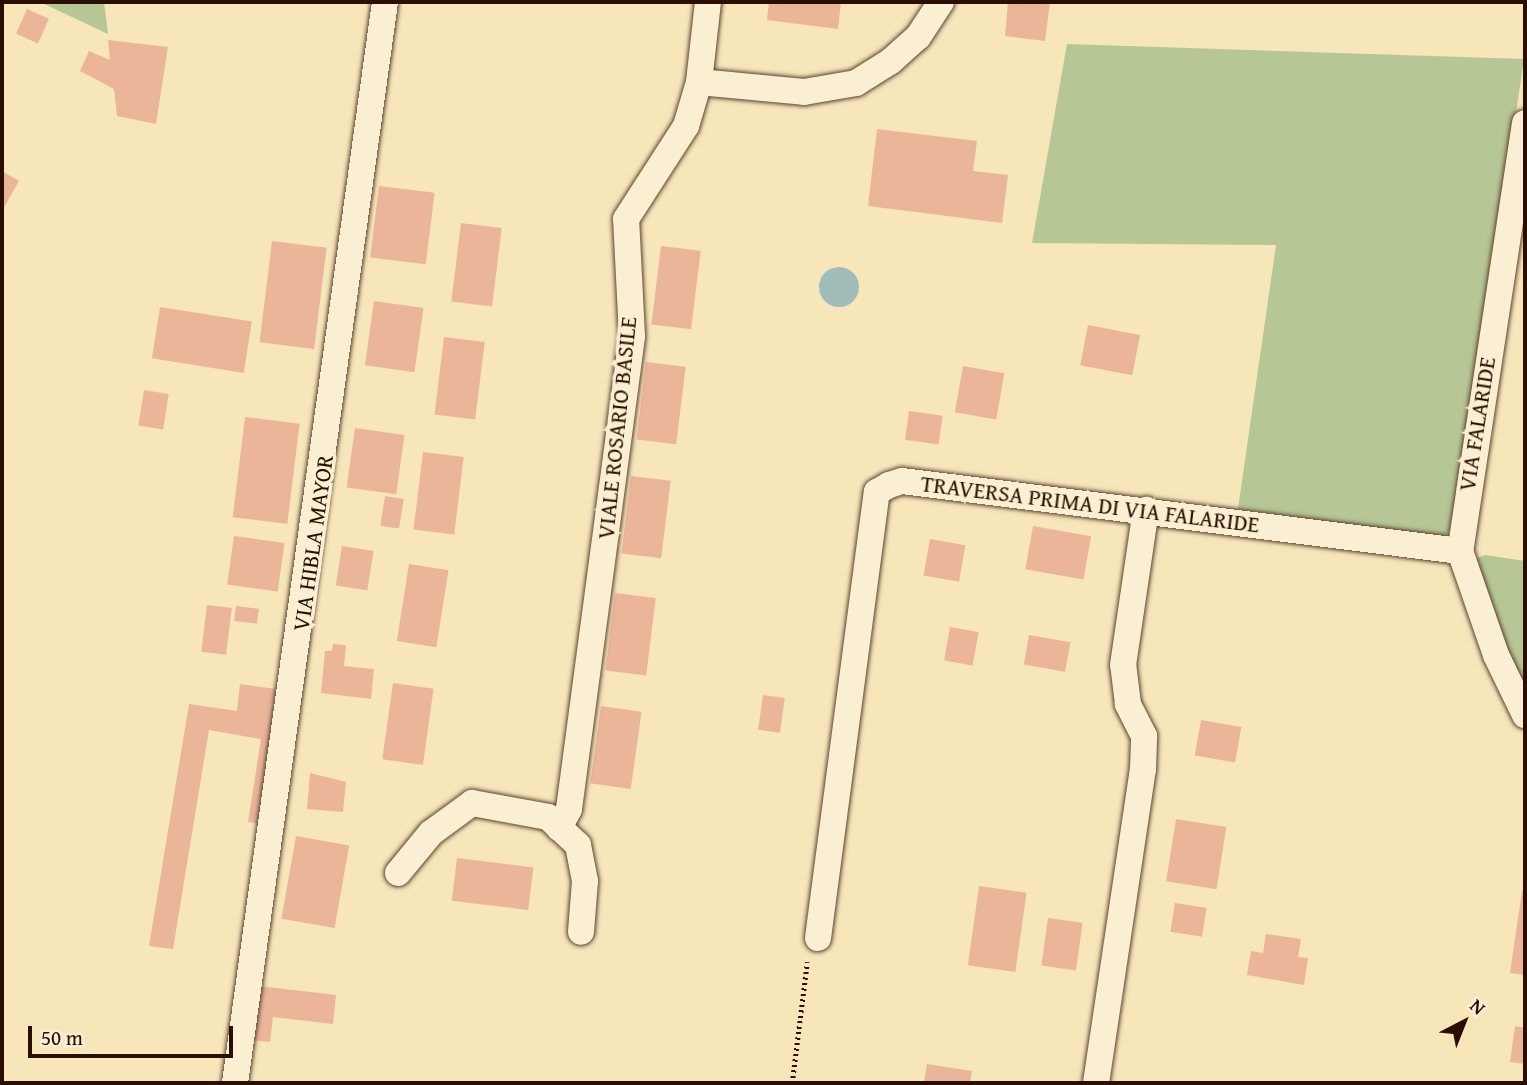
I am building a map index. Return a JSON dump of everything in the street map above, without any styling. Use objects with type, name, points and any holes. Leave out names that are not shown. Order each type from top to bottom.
[{"type":"street","name":"VIA HIBLA MAYOR","points":[[235,1083],[385,2]]},
{"type":"street","name":"VIALE ROSARIO BASILE","points":[[559,828],[569,809],[632,336],[626,219],[686,126],[699,82],[708,2]]},
{"type":"street","points":[[699,82],[804,92],[856,83],[891,61],[918,37],[941,2]]},
{"type":"street","name":"VIA FALARIDE","points":[[1525,123],[1460,551],[1496,655],[1525,715]]},
{"type":"street","name":"TRAVERSA PRIMA DI VIA FALARIDE","points":[[818,938],[877,492],[902,481],[1460,551]]},
{"type":"street","points":[[1096,1083],[1143,769],[1144,736],[1128,704],[1123,665],[1146,510]]},
{"type":"street","points":[[398,873],[431,833],[472,803],[548,817],[578,845],[585,881],[581,932]]},
{"type":"path","points":[[792,1083],[807,962],[818,938]]},
{"type":"green space","points":[[40,2],[104,2],[108,34]]},
{"type":"green space","points":[[1067,44],[1524,59],[1454,526],[1442,537],[1238,509],[1276,245],[1032,243]]},
{"type":"green space","points":[[1485,555],[1525,561],[1525,690],[1502,642],[1475,559]]},
{"type":"water","points":[[839,267],[853,273],[859,287],[853,301],[839,307],[825,301],[819,287],[825,273]]},
{"type":"building","points":[[769,2],[841,2],[838,29],[767,20]]},
{"type":"building","points":[[1008,2],[1050,2],[1045,41],[1005,36]]},
{"type":"building","points":[[27,9],[49,19],[38,43],[16,34]]},
{"type":"building","points":[[108,40],[168,47],[156,124],[117,116],[114,89],[80,71],[89,51],[110,60]]},
{"type":"building","points":[[877,129],[977,141],[973,171],[1008,175],[1002,223],[868,206]]},
{"type":"building","points":[[2,171],[19,181],[2,211]]},
{"type":"building","points":[[379,186],[435,193],[426,264],[370,257]]},
{"type":"building","points":[[461,223],[502,228],[492,306],[451,301]]},
{"type":"building","points":[[272,241],[327,248],[314,349],[260,342]]},
{"type":"building","points":[[661,246],[701,251],[691,329],[651,324]]},
{"type":"building","points":[[374,301],[424,308],[414,372],[365,365]]},
{"type":"building","points":[[160,307],[252,322],[244,373],[152,358]]},
{"type":"building","points":[[1088,325],[1140,335],[1132,375],[1080,365]]},
{"type":"building","points":[[444,337],[485,342],[475,419],[434,414]]},
{"type":"building","points":[[646,362],[686,367],[676,444],[636,439]]},
{"type":"building","points":[[963,366],[1004,373],[996,420],[955,412]]},
{"type":"building","points":[[144,390],[169,394],[163,429],[138,426]]},
{"type":"building","points":[[909,411],[943,416],[939,444],[905,440]]},
{"type":"building","points":[[245,417],[300,424],[287,524],[233,517]]},
{"type":"building","points":[[355,428],[405,435],[396,494],[347,487]]},
{"type":"building","points":[[423,452],[464,457],[454,534],[413,529]]},
{"type":"building","points":[[631,476],[671,481],[661,558],[621,553]]},
{"type":"building","points":[[385,496],[404,499],[399,529],[380,526]]},
{"type":"building","points":[[1033,526],[1091,536],[1083,580],[1025,569]]},
{"type":"building","points":[[234,536],[285,543],[278,592],[227,585]]},
{"type":"building","points":[[930,539],[965,545],[959,582],[924,575]]},
{"type":"building","points":[[342,546],[374,551],[367,591],[336,586]]},
{"type":"building","points":[[409,564],[449,570],[436,647],[397,641]]},
{"type":"building","points":[[615,593],[656,598],[646,675],[605,670]]},
{"type":"building","points":[[207,605],[232,608],[226,655],[201,652]]},
{"type":"building","points":[[236,606],[259,609],[257,624],[234,621]]},
{"type":"building","points":[[950,627],[979,632],[973,666],[944,660]]},
{"type":"building","points":[[1029,635],[1070,642],[1065,672],[1024,665]]},
{"type":"building","points":[[333,644],[346,645],[344,666],[374,669],[371,699],[321,693],[325,651],[332,651]]},
{"type":"building","points":[[393,683],[434,689],[423,765],[382,759]]},
{"type":"building","points":[[240,684],[276,689],[272,717],[279,718],[262,824],[248,822],[261,739],[209,730],[173,949],[149,946],[189,704],[237,711]]},
{"type":"building","points":[[763,695],[785,698],[780,733],[758,730]]},
{"type":"building","points":[[601,706],[642,712],[631,789],[590,783]]},
{"type":"building","points":[[1201,720],[1241,727],[1235,763],[1195,755]]},
{"type":"building","points":[[310,773],[346,782],[343,812],[307,809]]},
{"type":"building","points":[[1176,819],[1226,827],[1217,889],[1166,881]]},
{"type":"building","points":[[296,836],[349,845],[335,928],[281,919]]},
{"type":"building","points":[[457,858],[533,867],[528,910],[452,901]]},
{"type":"building","points":[[979,886],[1027,893],[1015,972],[968,965]]},
{"type":"building","points":[[1522,891],[1525,891],[1525,975],[1510,973]]},
{"type":"building","points":[[1175,903],[1207,908],[1202,937],[1170,932]]},
{"type":"building","points":[[1048,918],[1083,923],[1076,970],[1041,966]]},
{"type":"building","points":[[1266,934],[1301,939],[1298,957],[1308,958],[1304,985],[1247,975],[1251,951],[1263,953]]},
{"type":"building","points":[[259,986],[336,995],[333,1024],[273,1017],[270,1042],[252,1040]]},
{"type":"building","points":[[1515,1026],[1525,1028],[1525,1064],[1510,1062]]},
{"type":"building","points":[[927,1064],[972,1071],[970,1083],[924,1083]]}]
